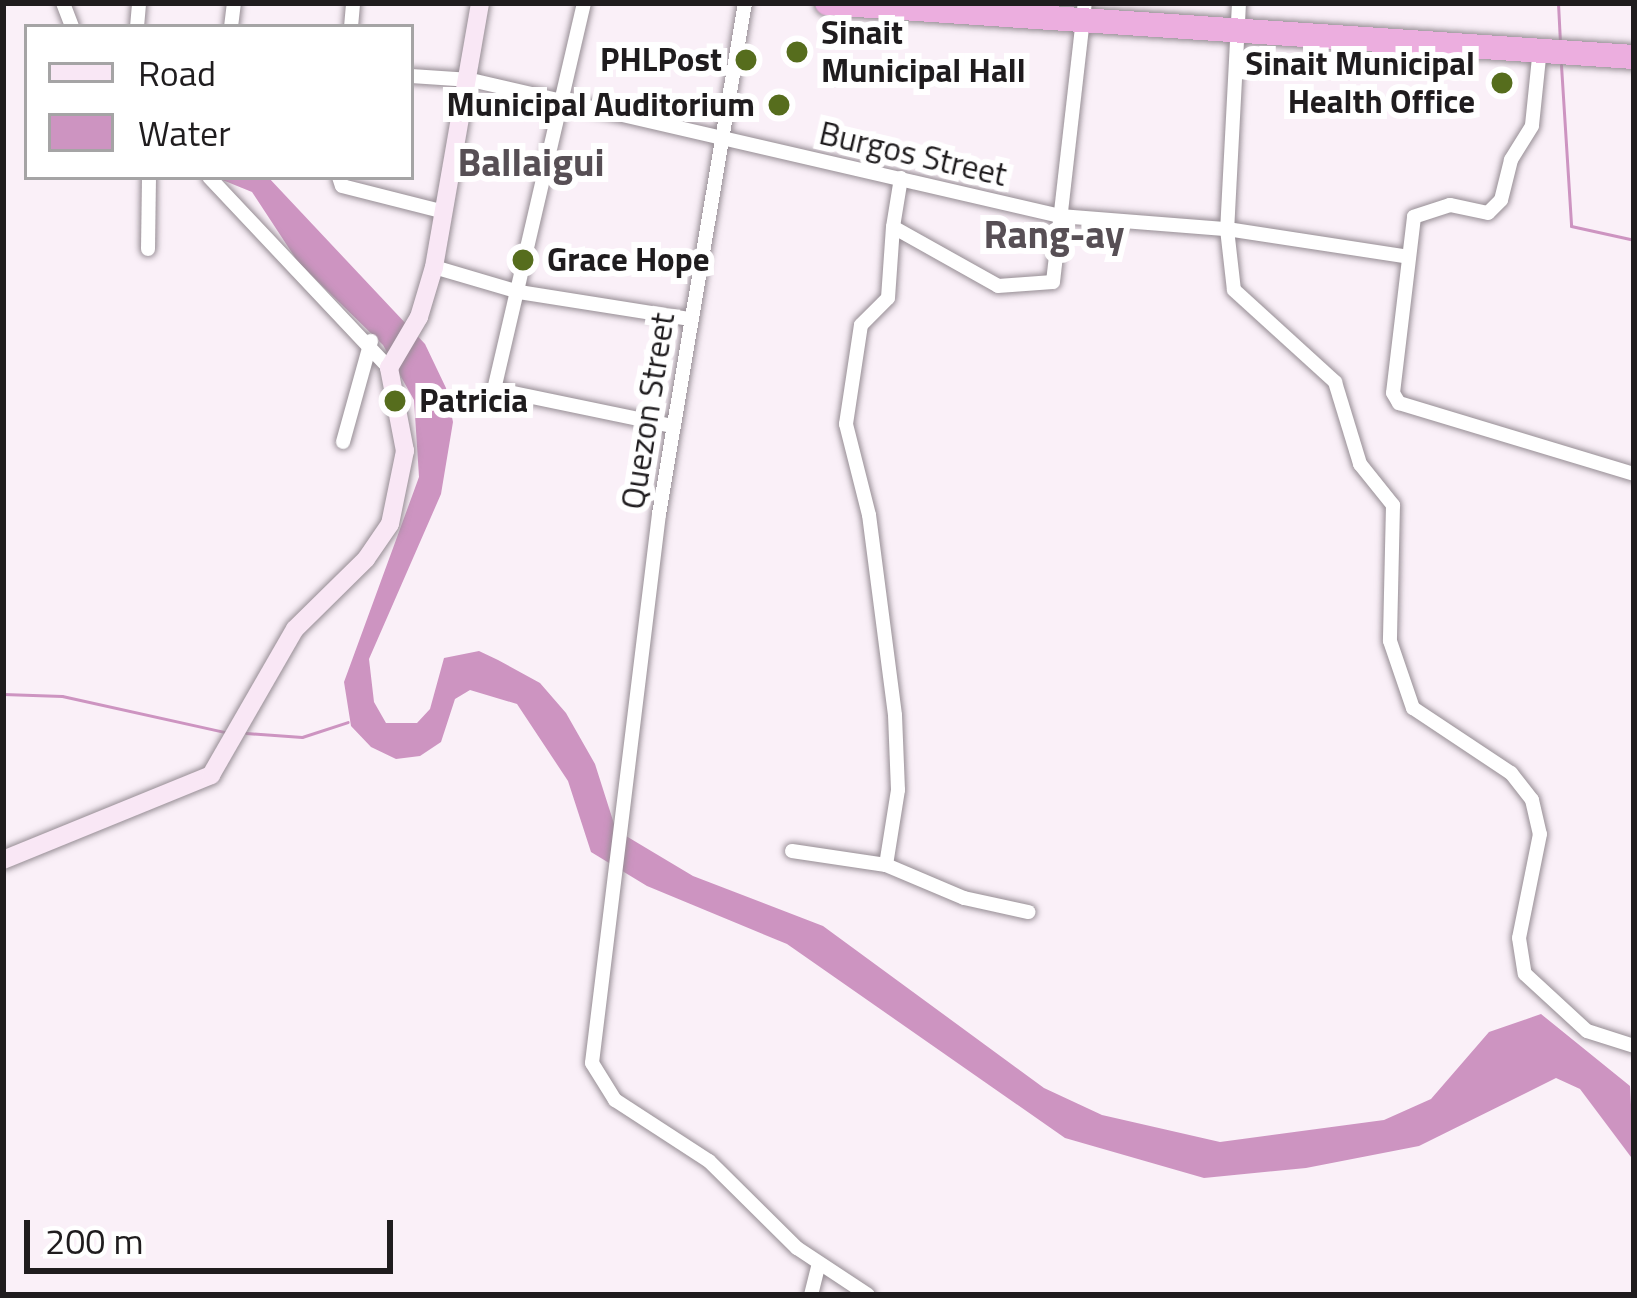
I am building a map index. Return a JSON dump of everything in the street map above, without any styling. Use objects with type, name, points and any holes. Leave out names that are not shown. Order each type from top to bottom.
[{"type":"highway","points":[[827,3],[1085,13],[1239,31],[1634,57]]},
{"type":"street","points":[[3,860],[165,799],[219,766],[295,629],[366,559],[390,524],[405,451],[393,360],[419,317],[434,267],[471,80],[480,3]]},
{"type":"street","points":[[584,3],[566,103],[495,392],[673,426]]},
{"type":"street","name":"Quezon Street","points":[[745,3],[673,426],[625,757],[623,830],[592,1048],[600,1085],[709,1161],[818,1265],[868,1295]]},
{"type":"street","points":[[1239,3],[1227,229],[1236,294],[1335,382],[1360,464],[1395,510],[1388,622],[1413,708],[1511,773],[1532,800],[1540,834],[1519,938],[1525,974],[1587,1031],[1634,1046]]},
{"type":"street","points":[[893,227],[993,284],[1041,286],[1054,280],[1085,13]]},
{"type":"street","points":[[1542,48],[1532,126],[1511,160],[1501,200],[1488,213],[1450,206],[1414,218],[1395,399],[1634,474]]},
{"type":"street","name":"Burgos Street","points":[[414,76],[471,80],[1060,216],[1227,229],[1409,256]]},
{"type":"street","points":[[886,865],[898,790],[895,715],[869,515],[846,424],[861,326],[886,303],[901,178]]},
{"type":"street","points":[[148,249],[149,180]]},
{"type":"street","points":[[212,180],[393,360]]},
{"type":"street","points":[[339,180],[342,186],[445,212]]},
{"type":"street","points":[[434,267],[520,292],[689,320]]},
{"type":"street","points":[[343,442],[371,341]]},
{"type":"street","points":[[792,851],[886,865],[935,879],[964,898],[1028,911]]},
{"type":"street","points":[[811,1295],[818,1265]]},
{"type":"water","points":[[222,180],[271,180],[425,344],[446,388],[453,422],[441,494],[369,659],[374,702],[386,723],[417,723],[430,709],[444,658],[479,651],[498,660],[540,683],[566,713],[595,764],[616,830],[693,876],[823,926],[1044,1088],[1102,1115],[1220,1142],[1384,1120],[1431,1099],[1489,1032],[1541,1014],[1630,1086],[1634,1161],[1580,1089],[1556,1078],[1419,1146],[1306,1168],[1204,1178],[1065,1138],[787,944],[647,886],[591,852],[568,781],[517,704],[470,690],[455,699],[441,742],[420,756],[396,759],[371,747],[351,726],[344,682],[419,477],[414,400],[383,345],[298,262],[252,192]]},
{"type":"waterway","points":[[1558,3],[1560,43]]},
{"type":"waterway","points":[[1561,65],[1571,226],[1634,240]]},
{"type":"waterway","points":[[3,694],[62,696],[225,732]]},
{"type":"waterway","points":[[246,733],[302,737],[348,722]]},
{"type":"place","name":"Sinait Municipal Hall","points":[[797,52]]},
{"type":"place","name":"PHLPost","points":[[746,60]]},
{"type":"place","name":"Sinait Municipal Health Office","points":[[1502,83]]},
{"type":"place","name":"Municipal Auditorium","points":[[779,105]]},
{"type":"place","name":"Grace Hope","points":[[523,260]]},
{"type":"place","name":"Patricia","points":[[395,401]]},
{"type":"district","name":"Ballaigui","points":[[531,162]]},
{"type":"district","name":"Rang-ay","points":[[1054,234]]}]
